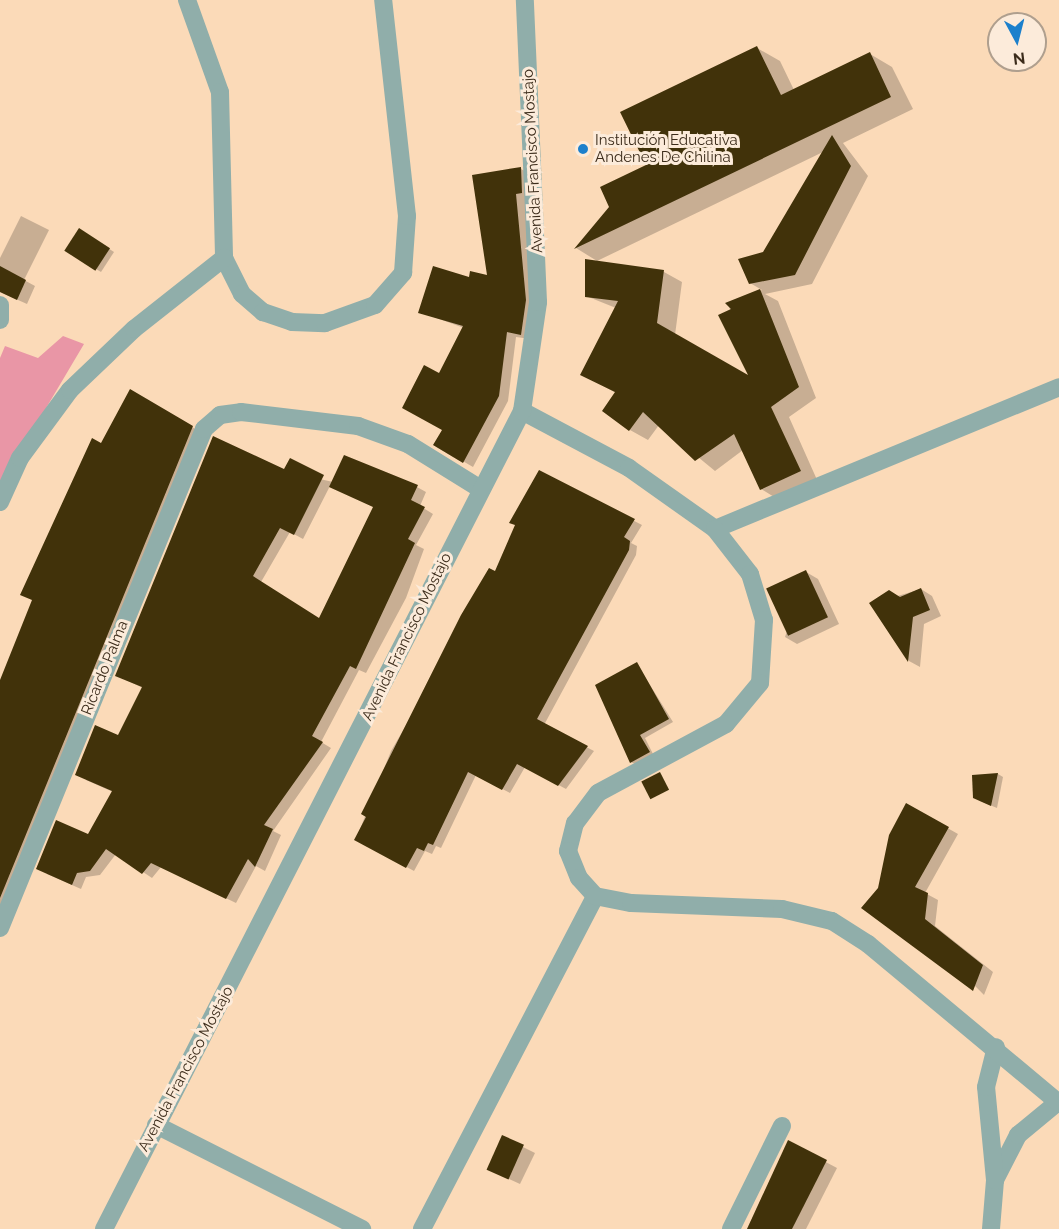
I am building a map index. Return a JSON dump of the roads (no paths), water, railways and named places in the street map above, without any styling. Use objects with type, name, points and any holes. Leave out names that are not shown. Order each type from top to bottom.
[{"type":"street","points":[[187,0],[220,92],[224,258],[242,294],[263,312],[292,322],[354,317],[393,291],[403,273],[407,216],[384,0]]},
{"type":"street","name":"Avenida Francisco Mostajo","points":[[104,1229],[156,1125],[329,796],[479,488],[522,411],[538,302],[525,0]]},
{"type":"street","points":[[0,502],[20,458],[70,390],[134,329],[224,258]]},
{"type":"street","points":[[0,305],[0,320]]},
{"type":"street","points":[[715,529],[1059,387]]},
{"type":"street","points":[[522,411],[629,468],[715,529],[750,574],[764,620],[760,683],[726,724],[598,793],[575,823],[567,851],[579,878],[595,896],[631,903],[782,909],[832,921],[996,1047],[1058,1103],[1018,1135],[995,1180]]},
{"type":"street","name":"Ricardo Palma","points":[[0,928],[190,455],[204,429],[220,415],[297,416],[358,426],[408,444],[479,488]]},
{"type":"street","points":[[422,1229],[595,896]]},
{"type":"street","points":[[991,1229],[995,1180],[986,1087],[996,1047]]},
{"type":"street","points":[[156,1125],[362,1229]]},
{"type":"street","points":[[732,1229],[782,1126]]},
{"type":"place","name":"Institución Educativa Andenes De Chilina","points":[[583,149]]}]
